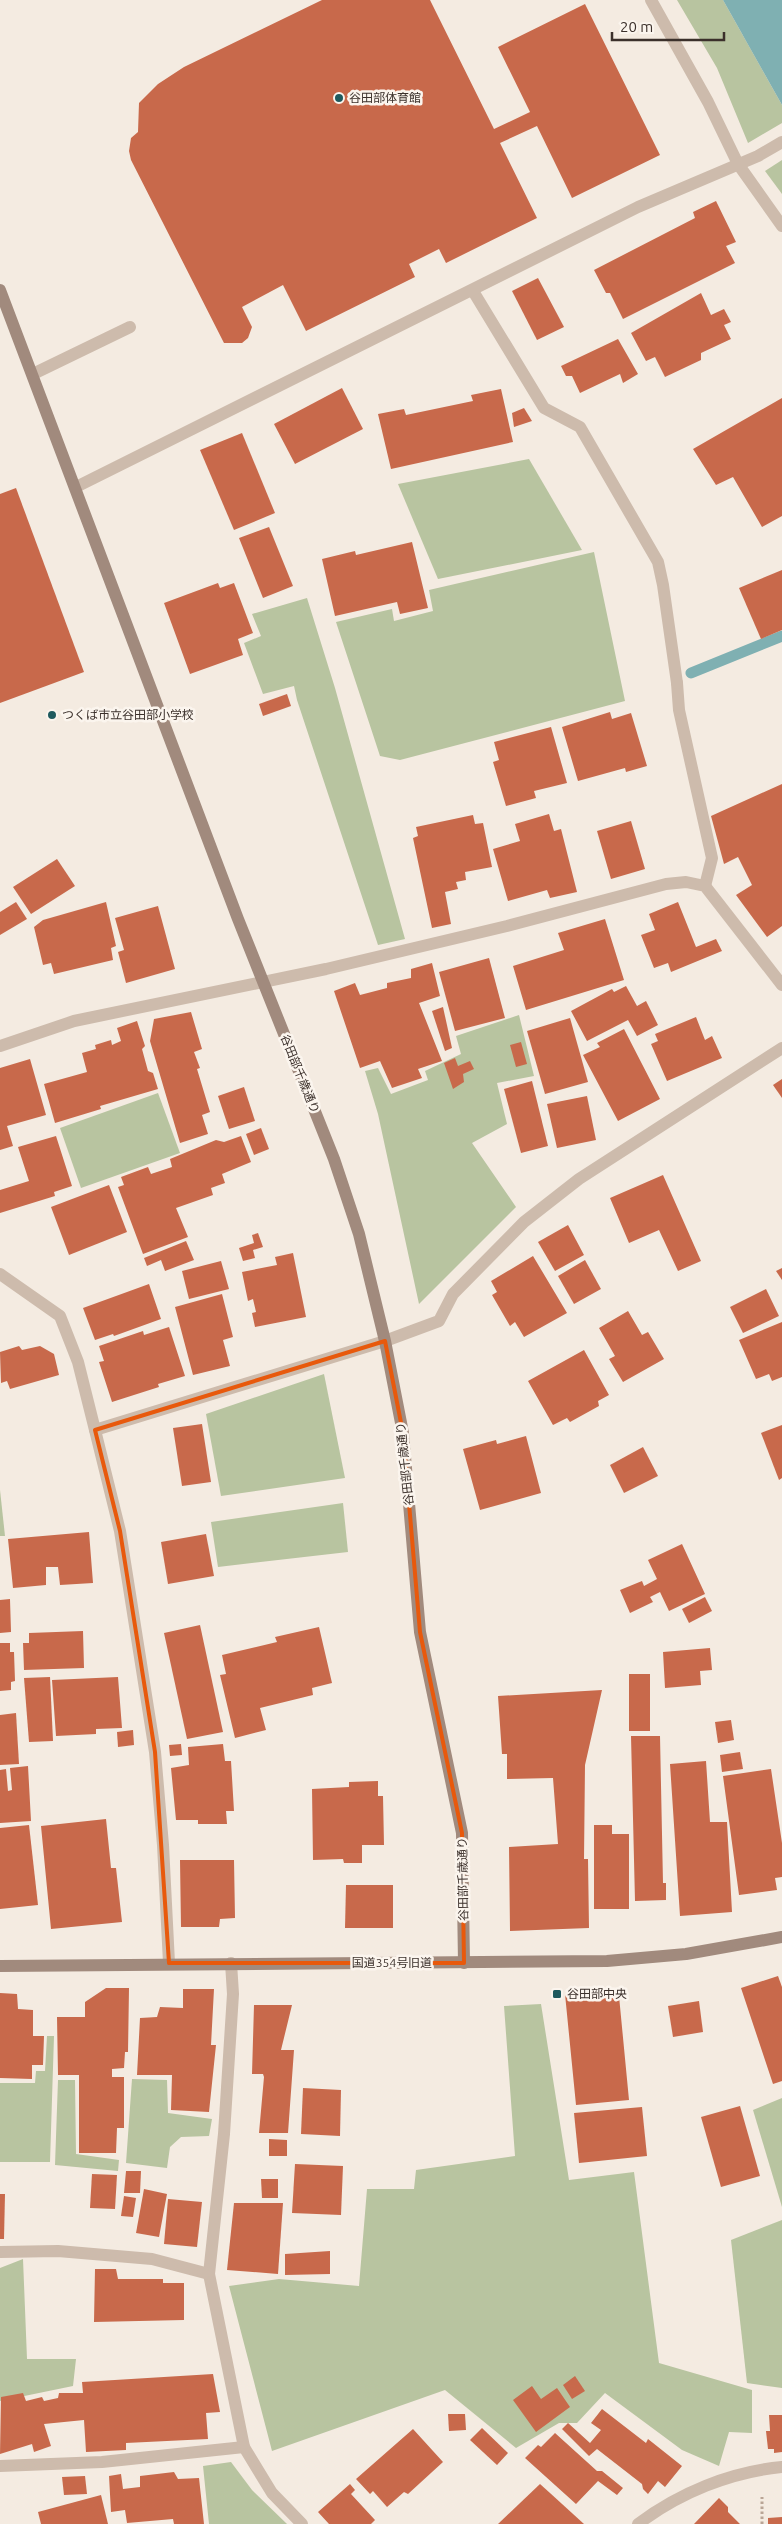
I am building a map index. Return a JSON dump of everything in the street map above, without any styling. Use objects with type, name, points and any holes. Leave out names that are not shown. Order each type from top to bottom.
[{"type":"street","points":[[651,0],[708,102],[738,164],[782,226]]},
{"type":"street","points":[[76,487],[638,208],[758,156],[782,142]]},
{"type":"street","name":"谷田部千歳通り","points":[[0,290],[232,903],[334,1159],[359,1234],[385,1341],[403,1433],[420,1632],[462,1833],[464,1963]]},
{"type":"street","points":[[472,291],[544,408],[580,428],[658,562],[663,585],[679,710],[712,858],[705,886]]},
{"type":"street","points":[[33,374],[130,327]]},
{"type":"street","points":[[0,1046],[74,1022],[264,982],[507,926],[666,884],[686,882],[705,886],[782,984]]},
{"type":"street","points":[[95,1430],[385,1341],[439,1321],[453,1294],[524,1222],[579,1178],[782,1048]]},
{"type":"street","points":[[0,1274],[60,1316],[78,1362],[120,1531],[155,1752],[163,1845],[169,1963]]},
{"type":"street","name":"国道354号旧道","points":[[0,1966],[169,1963],[607,1961],[686,1954],[782,1937]]},
{"type":"street","points":[[231,1963],[232,1994],[224,2134],[209,2274],[244,2447],[272,2493],[302,2524]]},
{"type":"street","points":[[0,2252],[58,2250],[152,2259],[209,2274]]},
{"type":"street","points":[[0,2466],[102,2462],[244,2447]]},
{"type":"street","points":[[638,2524],[659,2508],[714,2482],[762,2469],[782,2467]]},
{"type":"highlighted area","points":[[385,1341],[403,1433],[420,1632],[462,1833],[464,1963],[169,1963],[155,1752],[120,1531],[95,1430]]},
{"type":"green space","points":[[677,0],[723,0],[782,105],[782,123],[748,143],[717,68]]},
{"type":"green space","points":[[782,160],[782,194],[765,171]]},
{"type":"green space","points":[[529,459],[582,550],[438,579],[398,484]]},
{"type":"green space","points":[[594,552],[625,701],[400,760],[380,756],[336,622],[392,609],[394,621],[433,611],[429,590]]},
{"type":"green space","points":[[307,598],[335,688],[405,939],[378,945],[294,686],[263,694],[244,643],[261,636],[252,614]]},
{"type":"green space","points":[[519,1015],[534,1076],[497,1083],[507,1124],[472,1143],[516,1207],[419,1304],[378,1114],[365,1071],[378,1068],[391,1094],[428,1080],[425,1071],[461,1054],[456,1036]]},
{"type":"green space","points":[[158,1093],[180,1153],[81,1188],[60,1128]]},
{"type":"green space","points":[[324,1374],[345,1478],[221,1496],[206,1414]]},
{"type":"green space","points":[[0,1490],[5,1536],[0,1536]]},
{"type":"green space","points":[[343,1503],[348,1552],[218,1567],[211,1522]]},
{"type":"green space","points":[[541,2004],[569,2180],[634,2172],[659,2363],[752,2390],[752,2433],[729,2432],[719,2466],[682,2450],[605,2393],[577,2423],[559,2423],[516,2448],[445,2390],[272,2451],[229,2286],[279,2279],[359,2286],[367,2189],[414,2189],[416,2170],[515,2156],[504,2006]]},
{"type":"green space","points":[[47,2036],[54,2036],[50,2162],[0,2162],[0,2083],[35,2083],[36,2071],[45,2071]]},
{"type":"green space","points":[[132,2079],[167,2080],[168,2113],[212,2119],[209,2136],[181,2137],[170,2147],[167,2168],[126,2163]]},
{"type":"green space","points":[[58,2080],[75,2080],[76,2154],[119,2160],[118,2171],[55,2165]]},
{"type":"green space","points":[[782,2098],[782,2207],[753,2110]]},
{"type":"green space","points":[[782,2220],[782,2388],[747,2383],[731,2240]]},
{"type":"green space","points":[[23,2259],[27,2359],[76,2359],[73,2386],[0,2401],[0,2268]]},
{"type":"green space","points":[[231,2462],[252,2490],[287,2524],[209,2524],[203,2466]]},
{"type":"water","points":[[723,0],[782,0],[782,105]]},
{"type":"building","points":[[322,0],[430,0],[494,129],[530,112],[498,47],[585,4],[660,155],[572,198],[537,126],[500,143],[537,218],[446,263],[439,249],[409,264],[415,277],[306,331],[283,285],[242,307],[252,327],[248,338],[242,343],[224,343],[131,160],[129,151],[131,138],[138,132],[139,103],[158,84],[184,67]]},
{"type":"building","points":[[716,201],[736,242],[726,246],[735,263],[623,319],[610,293],[606,293],[594,270],[695,218],[693,212]]},
{"type":"building","points":[[538,278],[564,327],[537,340],[512,291]]},
{"type":"building","points":[[701,293],[711,315],[724,309],[731,322],[724,325],[731,339],[701,353],[701,360],[665,377],[655,357],[646,361],[631,333]]},
{"type":"building","points":[[618,339],[638,374],[623,383],[620,374],[580,393],[572,376],[566,376],[561,366]]},
{"type":"building","points":[[342,388],[363,429],[295,464],[274,424]]},
{"type":"building","points":[[501,389],[513,442],[391,469],[378,414],[404,409],[406,415],[473,401],[471,395]]},
{"type":"building","points":[[782,398],[782,516],[762,527],[733,477],[716,485],[693,449]]},
{"type":"building","points":[[524,408],[532,421],[514,427],[512,413]]},
{"type":"building","points":[[242,433],[275,513],[234,530],[200,450]]},
{"type":"building","points":[[16,488],[84,672],[0,703],[0,494]]},
{"type":"building","points":[[269,527],[293,586],[263,598],[239,538]]},
{"type":"building","points":[[412,542],[428,608],[400,614],[397,602],[335,616],[322,559],[355,551],[356,555]]},
{"type":"building","points":[[782,570],[782,630],[761,639],[739,588]]},
{"type":"building","points":[[218,583],[220,588],[234,583],[253,633],[238,639],[243,655],[190,674],[164,603]]},
{"type":"building","points":[[287,694],[291,706],[263,716],[259,704]]},
{"type":"building","points":[[610,712],[612,719],[631,713],[647,766],[626,772],[625,768],[578,781],[562,727]]},
{"type":"building","points":[[551,727],[567,783],[534,791],[536,798],[506,806],[493,762],[499,760],[494,742]]},
{"type":"building","points":[[782,784],[782,926],[767,937],[736,895],[752,885],[738,857],[724,864],[711,816]]},
{"type":"building","points":[[549,814],[554,831],[561,829],[577,892],[550,898],[547,890],[508,901],[493,849],[520,841],[515,824]]},
{"type":"building","points":[[473,815],[475,824],[483,823],[492,867],[465,872],[466,880],[456,882],[458,889],[445,892],[451,924],[432,928],[413,838],[418,836],[416,827]]},
{"type":"building","points":[[631,821],[645,869],[611,879],[597,831]]},
{"type":"building","points":[[57,859],[75,886],[31,914],[13,887]]},
{"type":"building","points":[[16,902],[27,919],[0,935],[0,912]]},
{"type":"building","points":[[106,902],[116,946],[111,948],[113,960],[54,974],[51,963],[43,965],[34,927],[43,920]]},
{"type":"building","points":[[678,902],[696,947],[716,939],[722,951],[671,972],[668,963],[654,968],[641,935],[655,930],[649,914]]},
{"type":"building","points":[[158,906],[175,969],[126,983],[118,952],[124,950],[115,918]]},
{"type":"building","points":[[605,919],[624,980],[526,1010],[513,966],[564,950],[558,933]]},
{"type":"building","points":[[489,958],[505,1018],[455,1031],[439,972]]},
{"type":"building","points":[[432,963],[440,996],[419,1003],[442,1061],[418,1069],[422,1078],[392,1088],[380,1061],[360,1068],[334,991],[355,983],[360,995],[387,988],[387,983],[411,978],[411,969]]},
{"type":"building","points":[[626,986],[637,1006],[646,1001],[658,1025],[637,1036],[628,1020],[587,1041],[571,1011],[612,989],[614,992]]},
{"type":"building","points":[[443,1007],[452,1048],[445,1051],[432,1011]]},
{"type":"building","points":[[191,1012],[202,1049],[194,1052],[200,1068],[197,1069],[210,1112],[202,1115],[208,1134],[180,1143],[150,1041],[154,1019]]},
{"type":"building","points":[[696,1017],[705,1040],[712,1036],[722,1058],[667,1081],[651,1044],[658,1041],[655,1034]]},
{"type":"building","points":[[570,1018],[588,1082],[545,1094],[527,1031]]},
{"type":"building","points":[[137,1021],[145,1046],[142,1049],[148,1071],[153,1073],[158,1089],[100,1106],[101,1109],[55,1123],[44,1084],[87,1072],[82,1053],[96,1049],[95,1045],[111,1040],[112,1045],[121,1041],[117,1028]]},
{"type":"building","points":[[624,1029],[660,1099],[618,1121],[583,1055],[600,1047],[597,1043]]},
{"type":"building","points":[[521,1042],[527,1064],[516,1067],[510,1045]]},
{"type":"building","points":[[455,1058],[458,1066],[470,1061],[474,1069],[463,1074],[464,1082],[453,1089],[444,1063]]},
{"type":"building","points":[[30,1059],[46,1115],[7,1126],[13,1146],[0,1150],[0,1068]]},
{"type":"building","points":[[782,1079],[782,1098],[773,1085]]},
{"type":"building","points":[[532,1081],[548,1146],[521,1153],[504,1089]]},
{"type":"building","points":[[244,1087],[255,1121],[229,1129],[218,1096]]},
{"type":"building","points":[[587,1096],[596,1140],[557,1148],[547,1104]]},
{"type":"building","points":[[261,1128],[269,1149],[254,1155],[246,1134]]},
{"type":"building","points":[[56,1136],[72,1186],[54,1192],[55,1196],[0,1213],[0,1190],[29,1181],[18,1147]]},
{"type":"building","points":[[241,1136],[251,1162],[222,1174],[225,1183],[211,1188],[213,1195],[176,1208],[188,1237],[143,1254],[118,1187],[124,1185],[121,1177],[148,1167],[151,1174],[172,1167],[170,1159],[216,1140],[224,1142]]},
{"type":"building","points":[[663,1175],[701,1261],[678,1271],[659,1230],[629,1243],[610,1198]]},
{"type":"building","points":[[109,1185],[127,1232],[69,1255],[51,1207]]},
{"type":"building","points":[[568,1225],[584,1255],[555,1271],[538,1242]]},
{"type":"building","points":[[258,1233],[263,1247],[253,1250],[255,1258],[243,1261],[239,1248],[254,1243],[252,1235]]},
{"type":"building","points":[[186,1241],[194,1260],[165,1271],[161,1260],[147,1266],[144,1258]]},
{"type":"building","points":[[293,1253],[306,1317],[255,1327],[252,1313],[256,1312],[253,1299],[248,1301],[242,1272],[277,1265],[275,1257]]},
{"type":"building","points":[[533,1256],[567,1313],[524,1337],[515,1322],[510,1326],[492,1295],[497,1292],[491,1281]]},
{"type":"building","points":[[585,1260],[601,1289],[574,1304],[558,1276]]},
{"type":"building","points":[[221,1261],[229,1289],[189,1299],[182,1271]]},
{"type":"building","points":[[782,1268],[782,1280],[776,1271]]},
{"type":"building","points":[[149,1284],[161,1319],[114,1336],[113,1334],[95,1340],[83,1308]]},
{"type":"building","points":[[766,1289],[779,1316],[743,1333],[730,1307]]},
{"type":"building","points":[[222,1294],[233,1337],[223,1340],[230,1366],[193,1375],[175,1307]]},
{"type":"building","points":[[628,1311],[642,1335],[648,1332],[664,1359],[623,1382],[609,1359],[615,1356],[599,1328]]},
{"type":"building","points":[[782,1322],[782,1377],[772,1381],[769,1374],[756,1379],[739,1340]]},
{"type":"building","points":[[169,1327],[185,1376],[158,1384],[159,1387],[112,1402],[99,1362],[104,1361],[99,1346],[143,1331],[144,1335]]},
{"type":"building","points":[[19,1346],[22,1350],[40,1346],[54,1354],[59,1375],[10,1389],[7,1381],[1,1383],[0,1352]]},
{"type":"building","points":[[584,1350],[609,1395],[598,1401],[599,1406],[570,1422],[567,1418],[553,1425],[528,1381]]},
{"type":"building","points":[[202,1424],[211,1482],[182,1486],[173,1428]]},
{"type":"building","points":[[782,1425],[782,1478],[779,1480],[761,1433]]},
{"type":"building","points":[[526,1436],[541,1493],[480,1510],[463,1449],[496,1440],[497,1444]]},
{"type":"building","points":[[643,1447],[658,1476],[624,1493],[610,1465]]},
{"type":"building","points":[[89,1532],[93,1583],[60,1585],[58,1567],[46,1567],[46,1585],[13,1588],[8,1539]]},
{"type":"building","points":[[206,1534],[214,1576],[168,1584],[161,1542]]},
{"type":"building","points":[[682,1544],[705,1594],[669,1611],[660,1592],[650,1597],[653,1602],[630,1613],[620,1590],[642,1581],[644,1586],[657,1579],[648,1560]]},
{"type":"building","points":[[705,1597],[712,1611],[689,1623],[682,1609]]},
{"type":"building","points":[[10,1599],[11,1632],[0,1633],[0,1600]]},
{"type":"building","points":[[200,1625],[223,1732],[187,1739],[164,1633]]},
{"type":"building","points":[[319,1627],[332,1683],[312,1688],[313,1695],[260,1708],[266,1730],[235,1738],[220,1675],[226,1674],[222,1655],[277,1642],[275,1637]]},
{"type":"building","points":[[83,1631],[84,1668],[24,1670],[23,1643],[29,1643],[29,1633]]},
{"type":"building","points":[[0,1643],[10,1643],[10,1652],[14,1652],[15,1681],[11,1682],[11,1690],[0,1691]]},
{"type":"building","points":[[710,1648],[712,1670],[700,1671],[701,1685],[665,1688],[663,1652]]},
{"type":"building","points":[[629,1674],[650,1674],[650,1731],[629,1731]]},
{"type":"building","points":[[50,1677],[53,1741],[29,1742],[24,1678]]},
{"type":"building","points":[[118,1677],[122,1728],[96,1729],[96,1734],[56,1736],[52,1680]]},
{"type":"building","points":[[602,1690],[585,1765],[584,1859],[588,1859],[589,1928],[510,1931],[509,1847],[558,1844],[553,1778],[507,1779],[507,1754],[502,1754],[498,1696]]},
{"type":"building","points":[[16,1713],[19,1764],[0,1765],[0,1715]]},
{"type":"building","points":[[731,1720],[734,1740],[718,1743],[715,1722]]},
{"type":"building","points":[[133,1730],[134,1745],[118,1747],[117,1732]]},
{"type":"building","points":[[631,1736],[660,1736],[663,1883],[666,1883],[666,1900],[635,1901]]},
{"type":"building","points":[[181,1744],[182,1755],[170,1756],[169,1745]]},
{"type":"building","points":[[223,1744],[225,1761],[231,1761],[234,1811],[226,1811],[227,1824],[198,1824],[198,1820],[176,1820],[171,1768],[189,1765],[188,1747]]},
{"type":"building","points":[[740,1752],[743,1769],[722,1772],[720,1755]]},
{"type":"building","points":[[706,1761],[710,1822],[727,1822],[732,1912],[680,1916],[670,1764]]},
{"type":"building","points":[[28,1766],[31,1821],[0,1823],[0,1770],[6,1769],[8,1791],[12,1790],[10,1768]]},
{"type":"building","points":[[771,1769],[782,1843],[782,1877],[775,1878],[777,1890],[739,1895],[723,1776]]},
{"type":"building","points":[[378,1781],[378,1796],[383,1796],[384,1845],[362,1845],[362,1863],[344,1863],[343,1859],[313,1860],[312,1789],[349,1787],[349,1782]]},
{"type":"building","points":[[106,1819],[111,1868],[116,1868],[122,1922],[51,1929],[41,1826]]},
{"type":"building","points":[[29,1825],[38,1905],[0,1909],[0,1828]]},
{"type":"building","points":[[594,1825],[612,1825],[612,1834],[629,1834],[629,1909],[594,1909]]},
{"type":"building","points":[[180,1860],[234,1860],[235,1918],[220,1919],[219,1927],[181,1927]]},
{"type":"building","points":[[346,1885],[393,1885],[393,1928],[345,1928]]},
{"type":"building","points":[[778,1976],[782,1987],[782,2081],[773,2084],[741,1988]]},
{"type":"building","points":[[106,1988],[129,1988],[128,2052],[125,2052],[124,2068],[112,2069],[112,2077],[124,2077],[124,2128],[117,2128],[116,2153],[79,2153],[79,2075],[58,2075],[57,2017],[85,2017],[85,2002]]},
{"type":"building","points":[[183,1989],[214,1989],[211,2045],[216,2045],[209,2112],[171,2110],[172,2075],[137,2075],[140,2018],[157,2017],[160,2007],[183,2008]]},
{"type":"building","points":[[600,1991],[601,1998],[619,1996],[629,2100],[576,2105],[565,1994]]},
{"type":"building","points":[[0,1993],[17,1994],[18,2009],[33,2010],[33,2036],[44,2036],[43,2065],[32,2065],[32,2079],[0,2078]]},
{"type":"building","points":[[699,2001],[703,2032],[673,2037],[668,2006]]},
{"type":"building","points":[[254,2005],[292,2005],[281,2050],[294,2050],[288,2133],[259,2133],[264,2077],[263,2074],[252,2074]]},
{"type":"building","points":[[303,2088],[341,2090],[340,2136],[301,2134]]},
{"type":"building","points":[[740,2106],[760,2176],[721,2187],[701,2117]]},
{"type":"building","points":[[642,2107],[647,2156],[579,2163],[574,2113]]},
{"type":"building","points":[[269,2139],[287,2140],[287,2156],[269,2156]]},
{"type":"building","points":[[295,2164],[343,2166],[341,2215],[292,2213]]},
{"type":"building","points":[[126,2171],[141,2171],[140,2193],[124,2193]]},
{"type":"building","points":[[92,2174],[117,2175],[115,2209],[90,2208]]},
{"type":"building","points":[[261,2179],[278,2179],[278,2198],[262,2198]]},
{"type":"building","points":[[144,2189],[167,2194],[159,2237],[136,2233]]},
{"type":"building","points":[[0,2194],[5,2194],[4,2239],[0,2239]]},
{"type":"building","points":[[124,2196],[136,2198],[133,2217],[121,2216]]},
{"type":"building","points":[[168,2199],[202,2202],[197,2247],[164,2244]]},
{"type":"building","points":[[234,2203],[283,2203],[278,2274],[227,2270]]},
{"type":"building","points":[[330,2251],[330,2274],[285,2275],[285,2254]]},
{"type":"building","points":[[95,2269],[116,2269],[118,2279],[163,2279],[163,2283],[184,2283],[184,2320],[94,2322]]},
{"type":"building","points":[[213,2374],[220,2412],[206,2413],[208,2439],[126,2443],[126,2450],[86,2452],[84,2420],[44,2424],[51,2446],[34,2452],[32,2444],[0,2454],[1,2397],[23,2393],[26,2401],[42,2397],[44,2401],[58,2398],[59,2393],[83,2393],[82,2382]]},
{"type":"building","points":[[575,2376],[585,2391],[572,2399],[563,2385]]},
{"type":"building","points":[[532,2386],[541,2399],[557,2388],[570,2407],[536,2432],[513,2400]]},
{"type":"building","points":[[602,2409],[646,2443],[648,2439],[682,2466],[665,2487],[658,2481],[648,2494],[643,2489],[642,2484],[597,2449],[589,2456],[562,2429],[568,2423],[590,2443],[601,2430],[591,2423]]},
{"type":"building","points":[[448,2414],[465,2414],[466,2430],[449,2431]]},
{"type":"building","points":[[769,2415],[782,2415],[782,2452],[774,2453],[774,2449],[768,2449],[766,2431],[770,2431]]},
{"type":"building","points":[[482,2428],[508,2453],[497,2465],[470,2440]]},
{"type":"building","points":[[413,2429],[443,2462],[408,2494],[404,2492],[387,2507],[373,2491],[370,2494],[356,2479]]},
{"type":"building","points":[[555,2433],[597,2471],[602,2471],[623,2488],[617,2495],[598,2481],[576,2504],[525,2458],[538,2445],[541,2447]]},
{"type":"building","points":[[174,2472],[178,2479],[199,2478],[204,2524],[174,2524],[173,2519],[127,2523],[125,2510],[111,2512],[109,2476],[121,2474],[123,2489],[140,2487],[140,2476]]},
{"type":"building","points":[[85,2476],[87,2494],[64,2495],[62,2477]]},
{"type":"building","points":[[350,2484],[355,2490],[351,2494],[375,2520],[371,2524],[329,2524],[318,2512]]},
{"type":"building","points":[[540,2484],[550,2493],[584,2524],[498,2524]]},
{"type":"building","points":[[101,2495],[108,2524],[41,2524],[38,2512]]},
{"type":"building","points":[[719,2498],[728,2507],[728,2512],[740,2524],[694,2524]]},
{"type":"building","points":[[782,2517],[782,2524],[768,2524],[768,2518]]},
{"type":"waterway","points":[[691,673],[782,636]]},
{"type":"place","name":"谷田部体育館","points":[[339,98]]},
{"type":"place","name":"つくば市立谷田部小学校","points":[[52,715]]},
{"type":"place","name":"谷田部中央","points":[[557,1994]]}]
